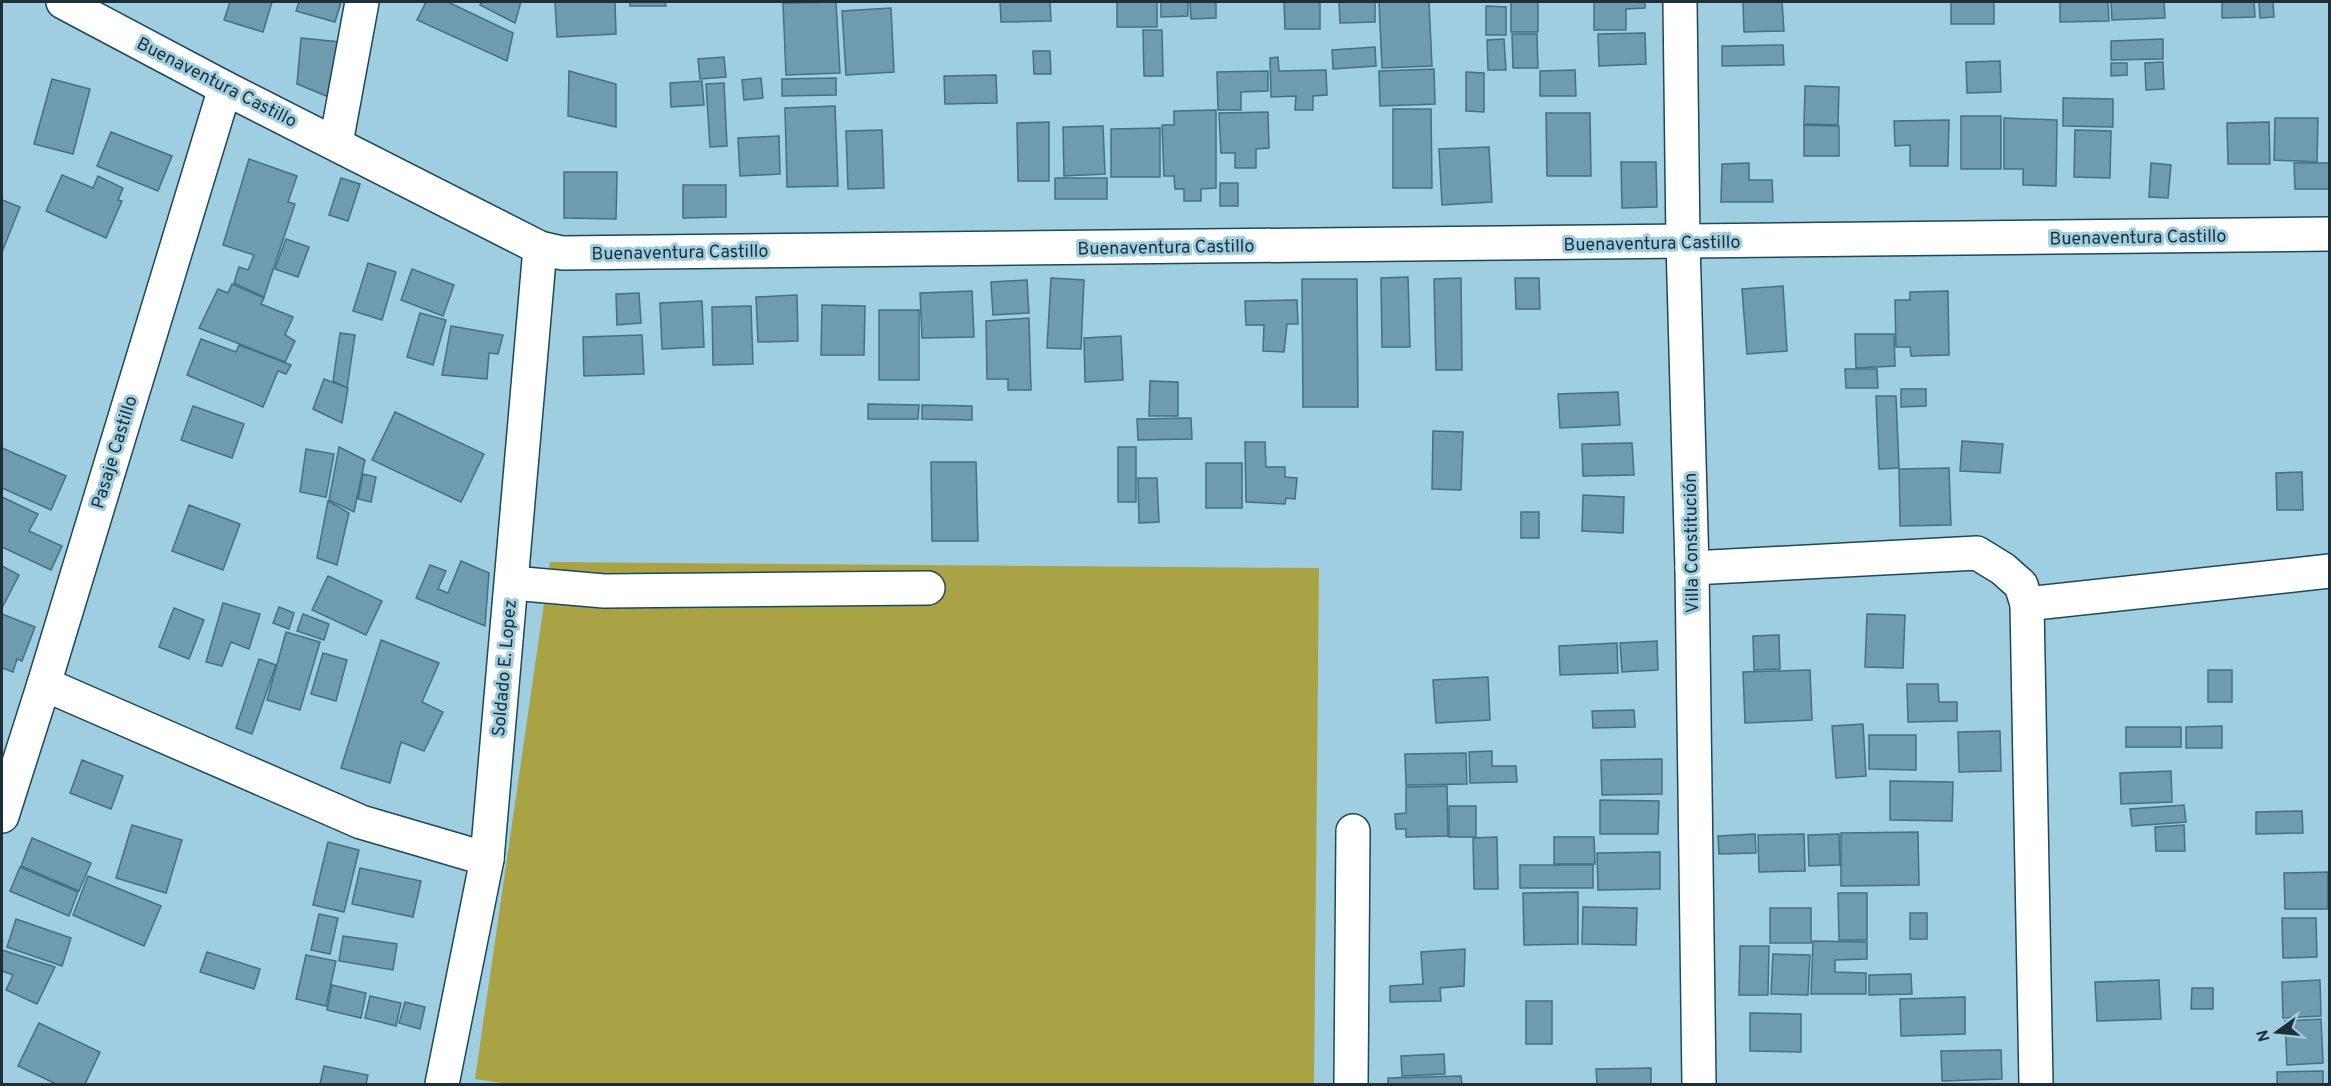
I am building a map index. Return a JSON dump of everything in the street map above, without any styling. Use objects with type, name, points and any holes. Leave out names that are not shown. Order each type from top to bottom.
[{"type":"street","name":"Buenaventura Castillo","points":[[63,2],[225,88],[540,248],[574,253],[2330,234]]},
{"type":"street","points":[[336,143],[362,2]]},
{"type":"street","name":"Villa Constitución","points":[[1680,2],[1683,242],[1692,568],[1699,1084]]},
{"type":"street","name":"Pasaje Castillo","points":[[2,816],[225,88]]},
{"type":"street","name":"Soldado E. Lopez","points":[[442,1084],[487,859],[540,248]]},
{"type":"street","points":[[1692,568],[1977,553],[2003,569],[2021,585],[2027,604],[2036,1084]]},
{"type":"street","points":[[2027,604],[2330,571]]},
{"type":"street","points":[[512,583],[604,591],[928,588]]},
{"type":"street","points":[[44,684],[361,822],[487,859]]},
{"type":"street","points":[[1351,1084],[1353,831]]},
{"type":"shaded area","points":[[550,562],[1319,568],[1314,1084],[509,1084],[475,1079]]},
{"type":"building","points":[[230,2],[272,2],[263,32],[224,20]]},
{"type":"building","points":[[299,2],[341,2],[335,22],[296,11]]},
{"type":"building","points":[[426,2],[448,2],[513,33],[507,61],[417,20]]},
{"type":"building","points":[[482,2],[521,2],[515,23],[480,5]]},
{"type":"building","points":[[555,2],[615,2],[616,34],[557,37]]},
{"type":"building","points":[[630,2],[665,2],[666,6],[630,6]]},
{"type":"building","points":[[836,2],[840,73],[786,75],[783,3]]},
{"type":"building","points":[[1000,2],[1050,2],[1051,21],[1001,22]]},
{"type":"building","points":[[1117,2],[1157,2],[1157,27],[1117,27]]},
{"type":"building","points":[[1161,2],[1188,2],[1188,16],[1161,17]]},
{"type":"building","points":[[1190,2],[1216,2],[1216,18],[1191,19]]},
{"type":"building","points":[[1284,2],[1320,2],[1320,29],[1285,29]]},
{"type":"building","points":[[1339,2],[1375,2],[1375,22],[1340,23]]},
{"type":"building","points":[[1379,2],[1429,2],[1432,66],[1382,68]]},
{"type":"building","points":[[1511,2],[1538,2],[1538,32],[1511,32]]},
{"type":"building","points":[[1594,2],[1645,2],[1645,8],[1626,9],[1626,30],[1594,30]]},
{"type":"building","points":[[1743,2],[1782,2],[1784,31],[1744,32]]},
{"type":"building","points":[[1951,2],[1994,2],[1994,24],[1951,24]]},
{"type":"building","points":[[2060,2],[2108,2],[2109,21],[2060,22]]},
{"type":"building","points":[[2111,2],[2164,2],[2165,18],[2112,20]]},
{"type":"building","points":[[2222,2],[2254,2],[2255,17],[2222,18]]},
{"type":"building","points":[[2259,2],[2273,2],[2274,17],[2260,18]]},
{"type":"building","points":[[1486,6],[1506,7],[1506,35],[1486,35]]},
{"type":"building","points":[[891,8],[894,72],[846,75],[842,11]]},
{"type":"building","points":[[1143,30],[1162,30],[1163,76],[1144,76]]},
{"type":"building","points":[[1645,33],[1646,64],[1599,66],[1598,34]]},
{"type":"building","points":[[1512,34],[1537,34],[1538,68],[1513,68]]},
{"type":"building","points":[[301,38],[340,42],[331,98],[297,84]]},
{"type":"building","points":[[1504,39],[1506,70],[1488,70],[1487,40]]},
{"type":"building","points":[[2163,39],[2163,59],[2111,60],[2111,41]]},
{"type":"building","points":[[1783,45],[1784,65],[1722,66],[1722,46]]},
{"type":"building","points":[[1375,47],[1376,66],[1333,69],[1332,50]]},
{"type":"building","points":[[1033,51],[1050,51],[1051,74],[1034,74]]},
{"type":"building","points":[[724,57],[726,77],[700,79],[698,59]]},
{"type":"building","points":[[1278,57],[1279,71],[1326,70],[1327,95],[1313,96],[1313,110],[1295,110],[1296,96],[1271,97],[1270,58]]},
{"type":"building","points":[[2000,61],[2001,92],[1967,93],[1966,62]]},
{"type":"building","points":[[2163,62],[2164,89],[2146,90],[2145,63]]},
{"type":"building","points":[[2111,63],[2127,63],[2127,75],[2111,76]]},
{"type":"building","points":[[1434,69],[1435,104],[1380,106],[1379,71]]},
{"type":"building","points":[[1575,70],[1576,96],[1540,96],[1540,71]]},
{"type":"building","points":[[569,71],[616,84],[616,127],[568,116]]},
{"type":"building","points":[[1268,71],[1268,91],[1241,92],[1241,110],[1218,110],[1217,72]]},
{"type":"building","points":[[1466,72],[1484,73],[1484,112],[1466,111]]},
{"type":"building","points":[[996,75],[997,103],[945,104],[944,76]]},
{"type":"building","points":[[761,78],[763,98],[744,100],[742,80]]},
{"type":"building","points":[[836,78],[836,95],[782,96],[782,79]]},
{"type":"building","points":[[52,79],[90,89],[73,154],[34,144]]},
{"type":"building","points":[[702,81],[704,105],[671,107],[670,83]]},
{"type":"building","points":[[724,83],[727,146],[710,147],[706,84]]},
{"type":"building","points":[[1805,86],[1839,87],[1838,125],[1804,124]]},
{"type":"building","points":[[2063,98],[2113,99],[2113,127],[2063,126]]},
{"type":"building","points":[[835,106],[838,186],[787,187],[785,108]]},
{"type":"building","points":[[1393,109],[1431,109],[1432,188],[1393,188]]},
{"type":"building","points":[[1216,110],[1216,188],[1201,189],[1201,201],[1184,201],[1184,189],[1175,189],[1174,176],[1164,176],[1162,125],[1174,125],[1174,111]]},
{"type":"building","points":[[1268,112],[1269,148],[1256,149],[1256,168],[1235,168],[1235,153],[1221,153],[1219,113]]},
{"type":"building","points":[[1546,113],[1590,113],[1591,176],[1547,176]]},
{"type":"building","points":[[1961,116],[2001,116],[2001,169],[1961,169]]},
{"type":"building","points":[[2004,118],[2057,120],[2056,186],[2023,185],[2023,169],[2004,169]]},
{"type":"building","points":[[2275,118],[2318,118],[2317,162],[2274,160]]},
{"type":"building","points":[[1949,120],[1948,166],[1910,166],[1910,145],[1895,146],[1894,121]]},
{"type":"building","points":[[1049,122],[1049,181],[1018,181],[1017,123]]},
{"type":"building","points":[[2269,122],[2270,164],[2228,164],[2227,123]]},
{"type":"building","points":[[1804,125],[1839,126],[1839,156],[1804,156]]},
{"type":"building","points":[[1103,126],[1105,174],[1064,176],[1063,127]]},
{"type":"building","points":[[1160,128],[1160,177],[1111,177],[1111,129]]},
{"type":"building","points":[[882,130],[884,188],[848,189],[846,131]]},
{"type":"building","points":[[2075,130],[2111,131],[2110,178],[2074,177]]},
{"type":"building","points":[[111,132],[172,156],[158,191],[97,166]]},
{"type":"building","points":[[779,136],[780,174],[740,176],[738,138]]},
{"type":"building","points":[[1489,147],[1492,202],[1442,205],[1439,149]]},
{"type":"building","points":[[249,159],[297,176],[288,202],[295,204],[264,297],[234,283],[239,267],[248,270],[254,255],[223,245]]},
{"type":"building","points":[[1621,162],[1656,162],[1657,207],[1622,208]]},
{"type":"building","points":[[1749,163],[1749,180],[1772,180],[1773,202],[1721,202],[1722,164]]},
{"type":"building","points":[[2151,163],[2171,165],[2168,198],[2149,197]]},
{"type":"building","points":[[2294,163],[2330,163],[2330,189],[2295,189]]},
{"type":"building","points":[[564,172],[617,172],[616,219],[564,218]]},
{"type":"building","points":[[62,175],[93,188],[98,176],[123,188],[118,200],[122,201],[106,238],[46,211]]},
{"type":"building","points":[[341,178],[360,184],[348,221],[329,215]]},
{"type":"building","points":[[1055,178],[1107,178],[1107,199],[1055,199]]},
{"type":"building","points":[[1220,183],[1238,183],[1238,206],[1220,206]]},
{"type":"building","points":[[683,185],[726,185],[726,217],[683,218]]},
{"type":"building","points":[[2,200],[20,207],[2,252]]},
{"type":"building","points":[[286,239],[309,247],[298,277],[275,269]]},
{"type":"building","points":[[368,263],[396,272],[382,320],[353,311]]},
{"type":"building","points":[[412,269],[454,285],[443,316],[401,300]]},
{"type":"building","points":[[1408,277],[1410,347],[1382,347],[1381,278]]},
{"type":"building","points":[[1051,278],[1084,280],[1081,349],[1047,348]]},
{"type":"building","points":[[1461,278],[1462,370],[1436,370],[1434,279]]},
{"type":"building","points":[[1515,278],[1539,278],[1540,309],[1516,309]]},
{"type":"building","points":[[1302,279],[1357,279],[1358,407],[1303,407]]},
{"type":"building","points":[[1027,280],[1029,313],[993,315],[991,282]]},
{"type":"building","points":[[232,284],[264,298],[261,304],[293,317],[285,335],[295,341],[285,362],[199,328],[218,289],[228,293]]},
{"type":"building","points":[[1783,286],[1787,351],[1747,354],[1742,289]]},
{"type":"building","points":[[972,291],[974,337],[922,338],[920,293]]},
{"type":"building","points":[[1948,291],[1949,355],[1911,356],[1910,347],[1896,347],[1895,300],[1910,300],[1910,292]]},
{"type":"building","points":[[639,293],[641,323],[617,325],[616,294]]},
{"type":"building","points":[[797,295],[798,341],[758,342],[756,297]]},
{"type":"building","points":[[1297,300],[1298,324],[1287,324],[1284,352],[1263,351],[1264,325],[1246,325],[1245,301]]},
{"type":"building","points":[[702,301],[704,347],[662,349],[660,303]]},
{"type":"building","points":[[822,305],[865,306],[864,355],[821,355]]},
{"type":"building","points":[[751,306],[753,364],[713,365],[712,307]]},
{"type":"building","points":[[879,310],[919,310],[919,380],[879,380]]},
{"type":"building","points":[[420,313],[446,320],[433,365],[407,357]]},
{"type":"building","points":[[1029,318],[1031,390],[1008,390],[1008,379],[987,379],[986,321]]},
{"type":"building","points":[[451,326],[503,335],[498,354],[489,353],[487,379],[442,375]]},
{"type":"building","points":[[340,333],[355,335],[347,388],[333,381]]},
{"type":"building","points":[[1855,334],[1894,334],[1895,366],[1856,368]]},
{"type":"building","points":[[642,335],[644,374],[584,376],[583,337]]},
{"type":"building","points":[[1121,336],[1123,380],[1085,382],[1084,338]]},
{"type":"building","points":[[201,339],[236,352],[239,345],[291,365],[286,374],[278,371],[263,407],[187,375]]},
{"type":"building","points":[[1845,369],[1877,369],[1878,388],[1846,388]]},
{"type":"building","points":[[324,379],[348,388],[342,423],[313,409]]},
{"type":"building","points":[[1150,381],[1178,382],[1178,416],[1149,416]]},
{"type":"building","points":[[1901,389],[1926,389],[1926,406],[1901,407]]},
{"type":"building","points":[[1618,392],[1620,425],[1560,428],[1558,394]]},
{"type":"building","points":[[1876,396],[1896,396],[1899,468],[1879,469]]},
{"type":"building","points":[[868,404],[919,405],[918,419],[868,419]]},
{"type":"building","points":[[922,405],[972,406],[972,420],[922,419]]},
{"type":"building","points":[[193,406],[244,424],[232,458],[181,440]]},
{"type":"building","points":[[395,412],[484,454],[461,502],[372,460]]},
{"type":"building","points":[[1191,418],[1192,439],[1138,440],[1137,419]]},
{"type":"building","points":[[1433,431],[1463,432],[1461,490],[1432,489]]},
{"type":"building","points":[[1962,441],[2003,444],[2000,473],[1960,471]]},
{"type":"building","points":[[1245,442],[1265,442],[1266,467],[1285,467],[1285,477],[1297,478],[1295,499],[1286,498],[1285,504],[1246,502]]},
{"type":"building","points":[[1632,443],[1634,475],[1583,476],[1582,444]]},
{"type":"building","points":[[339,447],[365,460],[354,512],[329,500]]},
{"type":"building","points":[[1118,447],[1136,447],[1136,502],[1118,502]]},
{"type":"building","points":[[2,448],[66,476],[51,510],[2,488]]},
{"type":"building","points":[[306,449],[334,454],[326,497],[300,492]]},
{"type":"building","points":[[931,462],[976,462],[978,541],[932,541]]},
{"type":"building","points":[[1206,463],[1242,463],[1242,508],[1206,508]]},
{"type":"building","points":[[1949,468],[1951,525],[1900,526],[1899,469]]},
{"type":"building","points":[[2302,472],[2303,510],[2277,510],[2276,473]]},
{"type":"building","points":[[363,474],[376,477],[371,502],[358,499]]},
{"type":"building","points":[[1138,478],[1157,478],[1159,522],[1139,523]]},
{"type":"building","points":[[1583,495],[1624,497],[1623,533],[1582,531]]},
{"type":"building","points":[[2,497],[38,514],[29,531],[62,546],[51,570],[2,547]]},
{"type":"building","points":[[328,501],[349,513],[337,565],[317,558]]},
{"type":"building","points":[[189,505],[240,524],[223,570],[172,551]]},
{"type":"building","points":[[1521,512],[1539,512],[1539,538],[1521,538]]},
{"type":"building","points":[[461,561],[489,573],[485,626],[416,598],[430,565],[446,571],[438,589],[448,593]]},
{"type":"building","points":[[2,566],[19,575],[2,608]]},
{"type":"building","points":[[328,576],[382,601],[366,635],[312,610]]},
{"type":"building","points":[[223,603],[260,614],[249,649],[231,642],[222,666],[206,662]]},
{"type":"building","points":[[279,607],[294,613],[289,629],[273,623]]},
{"type":"building","points":[[174,608],[204,620],[189,659],[159,647]]},
{"type":"building","points":[[2,614],[35,627],[22,661],[17,659],[13,672],[2,668]]},
{"type":"building","points":[[303,614],[329,624],[324,640],[297,631]]},
{"type":"building","points":[[1867,614],[1905,615],[1903,668],[1865,667]]},
{"type":"building","points":[[286,632],[320,642],[300,710],[267,700]]},
{"type":"building","points":[[1779,635],[1780,669],[1754,670],[1753,636]]},
{"type":"building","points":[[381,640],[439,663],[422,702],[443,712],[424,751],[401,742],[390,783],[341,768]]},
{"type":"building","points":[[1657,641],[1658,670],[1622,672],[1620,643]]},
{"type":"building","points":[[1617,643],[1618,673],[1560,675],[1559,646]]},
{"type":"building","points":[[323,653],[347,660],[336,701],[311,694]]},
{"type":"building","points":[[259,659],[276,665],[252,734],[236,728]]},
{"type":"building","points":[[1810,670],[1812,720],[1745,723],[1743,672]]},
{"type":"building","points":[[2208,670],[2232,670],[2232,702],[2208,702]]},
{"type":"building","points":[[1488,677],[1490,720],[1436,723],[1433,680]]},
{"type":"building","points":[[1907,684],[1938,684],[1939,702],[1957,702],[1957,721],[1908,722]]},
{"type":"building","points":[[1634,710],[1635,727],[1593,728],[1592,711]]},
{"type":"building","points":[[1863,724],[1866,776],[1836,778],[1832,726]]},
{"type":"building","points":[[2222,726],[2222,748],[2186,748],[2186,727]]},
{"type":"building","points":[[2126,727],[2181,727],[2181,747],[2126,747]]},
{"type":"building","points":[[2000,731],[2001,771],[1959,772],[1958,732]]},
{"type":"building","points":[[1869,735],[1916,735],[1916,770],[1869,769]]},
{"type":"building","points":[[1492,751],[1492,766],[1516,766],[1517,782],[1470,783],[1469,752]]},
{"type":"building","points":[[1466,753],[1467,784],[1406,785],[1405,754]]},
{"type":"building","points":[[1662,759],[1662,794],[1602,795],[1601,760]]},
{"type":"building","points":[[82,760],[123,776],[111,809],[70,793]]},
{"type":"building","points":[[2171,771],[2172,802],[2121,804],[2120,773]]},
{"type":"building","points":[[1890,781],[1953,782],[1952,821],[1890,820]]},
{"type":"building","points":[[1447,786],[1448,836],[1406,837],[1406,829],[1396,829],[1395,814],[1406,813],[1406,787]]},
{"type":"building","points":[[1600,800],[1659,801],[1658,834],[1600,834]]},
{"type":"building","points":[[2184,805],[2186,822],[2132,826],[2130,809]]},
{"type":"building","points":[[1449,806],[1476,806],[1476,837],[1449,837]]},
{"type":"building","points":[[2302,811],[2303,833],[2256,834],[2256,812]]},
{"type":"building","points":[[132,825],[182,840],[166,893],[116,878]]},
{"type":"building","points":[[2184,825],[2185,851],[2156,851],[2155,827]]},
{"type":"building","points":[[1918,832],[1919,885],[1841,886],[1841,833]]},
{"type":"building","points":[[1755,834],[1756,853],[1719,854],[1718,836]]},
{"type":"building","points":[[1804,834],[1805,871],[1759,872],[1758,835]]},
{"type":"building","points":[[1839,834],[1840,865],[1809,866],[1808,835]]},
{"type":"building","points":[[1497,837],[1498,889],[1474,889],[1473,838]]},
{"type":"building","points":[[1554,837],[1594,837],[1595,864],[1554,864]]},
{"type":"building","points":[[32,838],[91,863],[79,891],[21,866]]},
{"type":"building","points":[[328,842],[359,850],[344,912],[313,905]]},
{"type":"building","points":[[1660,852],[1660,889],[1598,890],[1597,853]]},
{"type":"building","points":[[1520,865],[1593,865],[1593,888],[1520,888]]},
{"type":"building","points":[[20,867],[78,892],[69,916],[10,891]]},
{"type":"building","points":[[360,868],[421,881],[413,917],[352,904]]},
{"type":"building","points":[[2328,872],[2328,909],[2285,909],[2284,873]]},
{"type":"building","points":[[88,876],[161,906],[144,946],[73,915]]},
{"type":"building","points":[[1578,892],[1578,944],[1524,945],[1523,893]]},
{"type":"building","points":[[1838,893],[1867,893],[1867,940],[1839,940]]},
{"type":"building","points":[[1583,907],[1637,908],[1636,945],[1582,944]]},
{"type":"building","points":[[1770,908],[1811,908],[1811,943],[1770,943]]},
{"type":"building","points":[[1910,913],[1927,913],[1927,939],[1910,939]]},
{"type":"building","points":[[319,914],[338,918],[330,954],[311,950]]},
{"type":"building","points":[[2282,918],[2316,918],[2317,957],[2283,958]]},
{"type":"building","points":[[16,919],[71,938],[62,966],[7,947]]},
{"type":"building","points":[[343,936],[397,944],[393,970],[339,961]]},
{"type":"building","points":[[1813,941],[1867,942],[1867,959],[1835,960],[1835,972],[1866,973],[1866,994],[1811,994]]},
{"type":"building","points":[[1740,946],[1769,946],[1768,995],[1739,995]]},
{"type":"building","points":[[1465,949],[1464,986],[1440,988],[1441,1001],[1390,1002],[1390,986],[1423,984],[1421,952]]},
{"type":"building","points":[[2,950],[55,967],[37,1004],[6,990],[13,975],[2,971]]},
{"type":"building","points":[[207,952],[260,969],[254,989],[200,972]]},
{"type":"building","points":[[1773,954],[1810,955],[1808,995],[1771,994]]},
{"type":"building","points":[[306,955],[336,961],[326,1006],[296,999]]},
{"type":"building","points":[[1911,974],[1912,994],[1869,995],[1869,975]]},
{"type":"building","points":[[2159,980],[2161,1019],[2097,1021],[2095,982]]},
{"type":"building","points":[[2320,980],[2321,1016],[2283,1018],[2282,982]]},
{"type":"building","points":[[332,985],[366,993],[361,1018],[327,1010]]},
{"type":"building","points":[[2192,988],[2213,988],[2213,1009],[2191,1009]]},
{"type":"building","points":[[370,996],[401,1003],[396,1026],[365,1018]]},
{"type":"building","points":[[1965,997],[1965,1034],[1901,1036],[1900,999]]},
{"type":"building","points":[[1526,1001],[1552,1001],[1552,1044],[1526,1044]]},
{"type":"building","points":[[405,1002],[425,1007],[420,1029],[399,1023]]},
{"type":"building","points":[[1750,1013],[1801,1014],[1801,1052],[1750,1051]]},
{"type":"building","points":[[2321,1019],[2323,1063],[2287,1065],[2285,1021]]},
{"type":"building","points":[[39,1023],[100,1052],[85,1084],[56,1084],[18,1066]]},
{"type":"building","points":[[2001,1050],[2002,1079],[1942,1081],[1941,1051]]},
{"type":"building","points":[[1444,1054],[1445,1074],[1402,1076],[1401,1056]]},
{"type":"building","points":[[324,1066],[368,1075],[366,1084],[320,1084]]},
{"type":"building","points":[[1651,1068],[1651,1084],[1597,1084],[1596,1069]]},
{"type":"building","points":[[2323,1071],[2323,1084],[2277,1084],[2277,1072]]},
{"type":"building","points":[[1461,1076],[1462,1084],[1388,1084],[1388,1078]]}]
